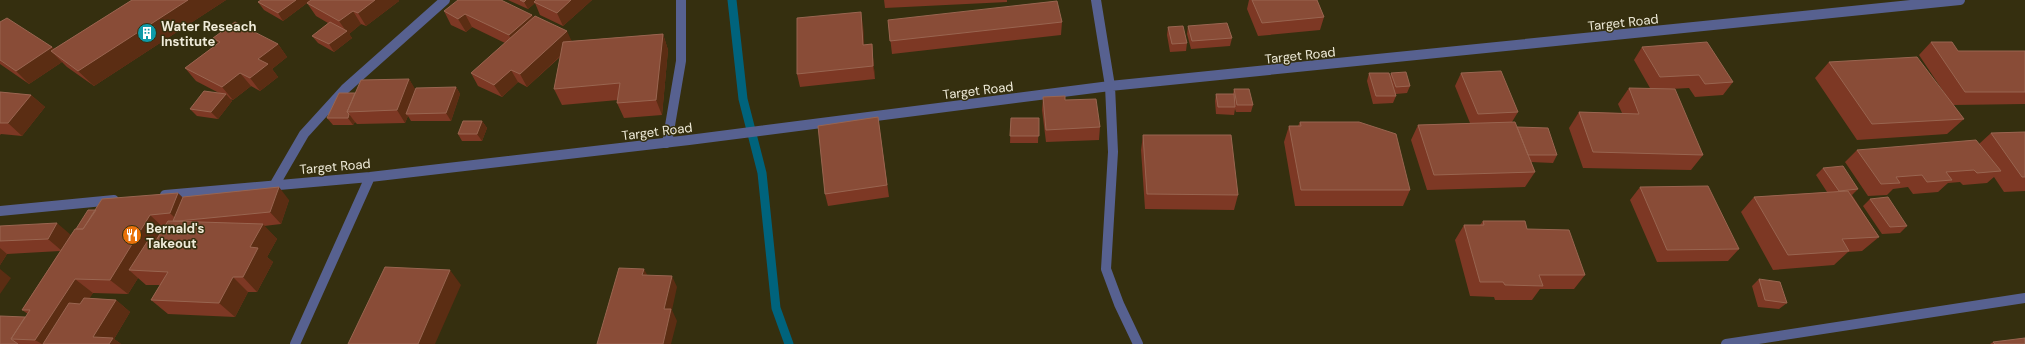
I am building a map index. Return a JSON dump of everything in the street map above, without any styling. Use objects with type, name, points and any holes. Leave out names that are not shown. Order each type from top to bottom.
[{"type":"street","points":[[275,184],[304,134],[340,95],[445,0]]},
{"type":"street","points":[[667,143],[681,61],[681,0]]},
{"type":"street","points":[[1096,0],[1110,86],[1113,152],[1106,269],[1119,304],[1138,344]]},
{"type":"street","name":"Target Road","points":[[158,196],[275,184],[370,177],[667,143],[1110,86],[1899,3],[1960,0]]},
{"type":"street","points":[[295,344],[370,177]]},
{"type":"street","points":[[0,211],[126,199]]},
{"type":"street","points":[[1726,344],[2025,298]]},
{"type":"building","points":[[132,0],[188,0],[78,71],[51,51]]},
{"type":"building","points":[[261,0],[296,0],[278,13],[258,2]]},
{"type":"building","points":[[311,0],[375,0],[358,13],[353,11],[339,21],[307,3]]},
{"type":"building","points":[[458,0],[501,0],[532,15],[509,35],[465,14],[458,19],[444,11]]},
{"type":"building","points":[[536,0],[571,0],[557,13],[534,2]]},
{"type":"building","points":[[1252,0],[1317,0],[1324,17],[1262,23]]},
{"type":"building","points":[[1057,1],[1062,22],[890,41],[888,20]]},
{"type":"building","points":[[861,12],[863,45],[872,44],[873,66],[797,74],[797,18]]},
{"type":"building","points":[[535,16],[567,31],[520,74],[511,70],[494,85],[471,73]]},
{"type":"building","points":[[7,18],[52,47],[16,71],[0,60],[0,22]]},
{"type":"building","points":[[235,22],[278,44],[258,59],[268,64],[250,78],[240,73],[222,87],[185,68],[220,42],[213,38]]},
{"type":"building","points":[[330,22],[347,31],[329,44],[312,36]]},
{"type":"building","points":[[1227,23],[1232,38],[1192,41],[1188,26]]},
{"type":"building","points":[[1183,26],[1187,43],[1172,44],[1168,27]]},
{"type":"building","points":[[663,34],[656,100],[617,103],[620,83],[554,89],[563,42]]},
{"type":"building","points":[[1707,42],[1733,82],[1705,84],[1699,75],[1660,77],[1642,47]]},
{"type":"building","points":[[1931,42],[1952,42],[1958,51],[2025,51],[2025,92],[1965,92]]},
{"type":"building","points":[[1917,57],[1964,119],[1872,124],[1829,62]]},
{"type":"building","points":[[1501,71],[1518,112],[1478,114],[1461,73]]},
{"type":"building","points":[[1406,72],[1410,86],[1396,87],[1391,73]]},
{"type":"building","points":[[1369,73],[1389,73],[1396,96],[1376,96]]},
{"type":"building","points":[[409,79],[397,110],[347,112],[361,80]]},
{"type":"building","points":[[456,87],[446,113],[406,114],[416,88]]},
{"type":"building","points":[[1629,88],[1675,89],[1703,155],[1593,152],[1579,112],[1639,114]]},
{"type":"building","points":[[1234,89],[1249,89],[1253,105],[1237,105]]},
{"type":"building","points":[[204,91],[226,94],[211,112],[190,109]]},
{"type":"building","points":[[0,92],[31,95],[8,123],[0,123]]},
{"type":"building","points":[[339,93],[355,93],[347,112],[349,114],[348,118],[327,118]]},
{"type":"building","points":[[1216,94],[1234,94],[1235,107],[1218,107]]},
{"type":"building","points":[[1065,96],[1065,100],[1096,99],[1100,127],[1046,130],[1043,97]]},
{"type":"building","points":[[878,117],[887,185],[825,194],[818,126]]},
{"type":"building","points":[[1011,118],[1039,118],[1039,136],[1010,136]]},
{"type":"building","points":[[463,121],[482,121],[477,134],[458,134]]},
{"type":"building","points":[[1300,122],[1359,122],[1396,134],[1410,190],[1301,190],[1289,126],[1301,126]]},
{"type":"building","points":[[1515,122],[1535,172],[1434,175],[1418,125]]},
{"type":"building","points":[[1517,127],[1548,128],[1557,155],[1528,155]]},
{"type":"building","points":[[2025,132],[2025,177],[2022,177],[1991,133]]},
{"type":"building","points":[[1143,135],[1231,135],[1238,195],[1147,194]]},
{"type":"building","points":[[1976,140],[2001,171],[1977,173],[1974,170],[1946,172],[1952,180],[1927,182],[1922,175],[1896,177],[1900,183],[1881,184],[1857,150]]},
{"type":"building","points":[[1843,166],[1858,189],[1839,191],[1823,168]]},
{"type":"building","points":[[1708,186],[1739,249],[1667,250],[1640,187]]},
{"type":"building","points":[[279,187],[270,212],[173,221],[183,197]]},
{"type":"building","points":[[1848,191],[1879,237],[1842,239],[1849,251],[1788,255],[1754,197]]},
{"type":"building","points":[[178,193],[170,213],[150,215],[110,280],[75,279],[35,340],[11,339],[30,310],[22,310],[75,229],[83,229],[102,199]]},
{"type":"building","points":[[1888,197],[1907,226],[1890,227],[1870,199]]},
{"type":"building","points":[[88,210],[96,210],[83,229],[76,229]]},
{"type":"building","points":[[168,221],[263,224],[250,247],[258,248],[243,277],[233,277],[219,303],[151,300],[168,272],[129,270],[147,242],[155,242]]},
{"type":"building","points":[[1483,221],[1525,221],[1527,229],[1569,230],[1585,275],[1539,275],[1543,286],[1505,285],[1503,282],[1480,282],[1464,225],[1484,225]]},
{"type":"building","points":[[57,223],[48,239],[0,241],[0,226]]},
{"type":"building","points":[[385,267],[450,270],[418,344],[348,344]]},
{"type":"building","points":[[619,268],[644,269],[642,275],[672,276],[664,309],[671,309],[663,344],[597,344]]},
{"type":"building","points":[[1759,279],[1780,282],[1787,303],[1765,300]]},
{"type":"building","points":[[84,298],[116,300],[93,337],[113,338],[109,344],[43,344],[69,303],[80,304]]},
{"type":"building","points":[[0,316],[25,317],[11,339],[18,344],[0,344]]},
{"type":"building","points":[[2025,338],[2025,344],[1995,344],[1993,342]]},
{"type":"waterway","points":[[732,0],[743,99],[762,173],[776,308],[789,344]]},
{"type":"place","name":"Water Reseach Institute","points":[[147,33]]},
{"type":"place","name":"Bernald's Takeout","points":[[132,235]]}]
